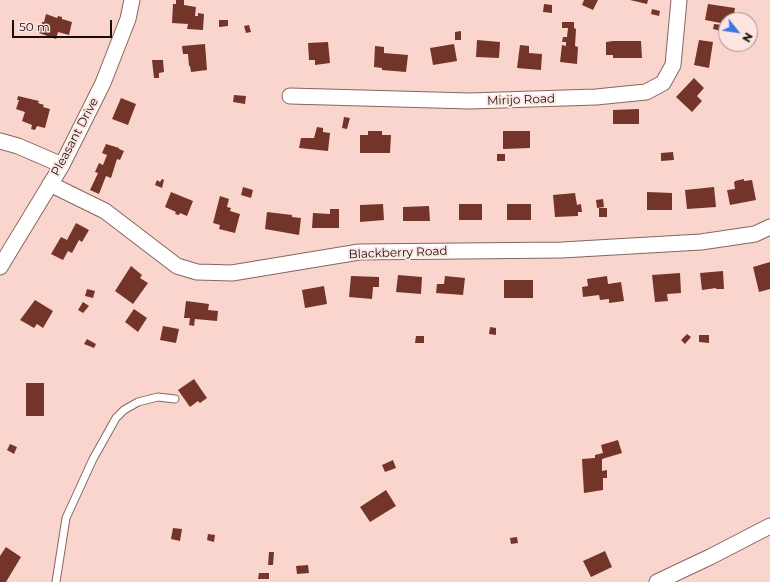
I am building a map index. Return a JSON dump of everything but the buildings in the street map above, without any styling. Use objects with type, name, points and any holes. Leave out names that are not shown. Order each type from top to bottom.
[{"type":"street","name":"Pleasant Drive","points":[[0,266],[62,165],[103,83],[128,20],[132,0]]},
{"type":"street","name":"Mirijo Road","points":[[290,96],[470,101],[596,97],[646,92],[663,83],[673,65],[680,0]]},
{"type":"street","points":[[0,141],[18,146],[62,165]]},
{"type":"street","name":"Blackberry Road","points":[[50,184],[105,212],[177,266],[197,272],[232,272],[359,252],[562,250],[701,242],[755,234],[770,227]]},
{"type":"street","points":[[657,582],[770,526]]},
{"type":"lane","points":[[56,582],[66,518],[93,459],[116,418],[124,410],[138,402],[158,397],[175,399]]}]
